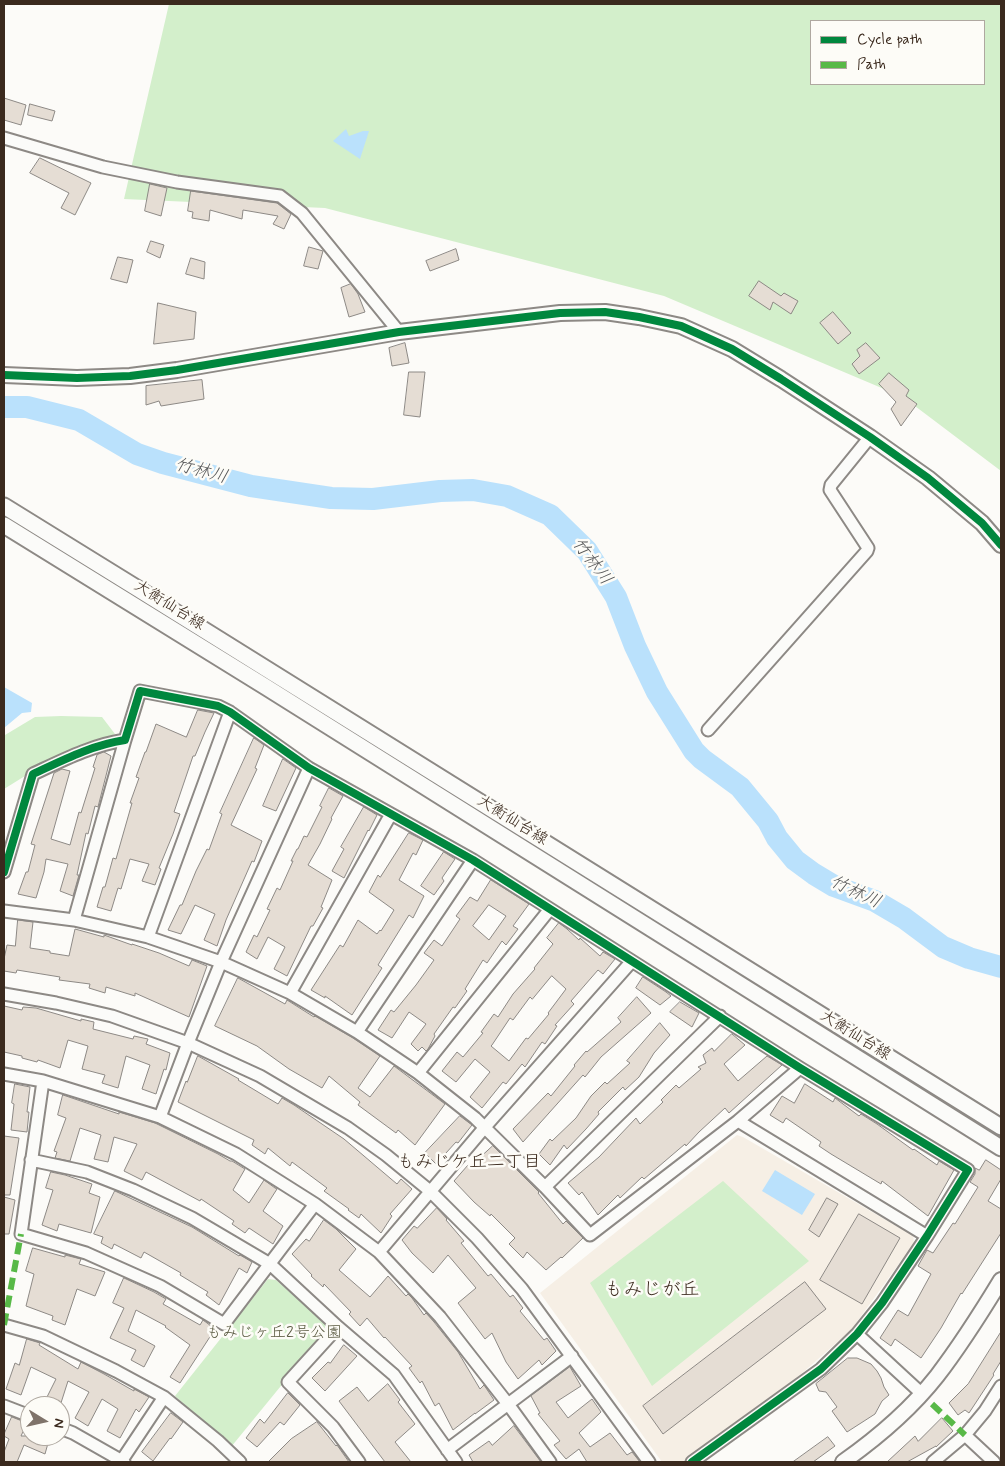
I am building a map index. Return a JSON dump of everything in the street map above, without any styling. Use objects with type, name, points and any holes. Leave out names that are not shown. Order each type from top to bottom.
[{"type":"main road","name":"大衡仙台線","points":[[4,506],[1001,1127]]},
{"type":"main road","name":"大衡仙台線","points":[[4,525],[1001,1148]]},
{"type":"street","points":[[4,138],[103,167],[177,182],[280,196],[302,213],[399,332]]},
{"type":"street","points":[[4,375],[77,378],[140,374],[177,370],[399,332],[560,313],[605,312],[640,317],[681,326],[732,349],[781,378],[928,478],[982,523],[1001,545]]},
{"type":"street","points":[[708,730],[867,552],[868,548],[830,490],[830,485],[870,437]]},
{"type":"street","points":[[74,920],[140,691],[218,706],[230,712],[310,768],[473,860],[800,1068],[968,1170],[882,1303],[857,1334],[821,1369],[692,1462]]},
{"type":"street","points":[[148,938],[230,712]]},
{"type":"street","points":[[4,872],[33,774],[73,755],[112,742],[125,740]]},
{"type":"street","points":[[160,1117],[221,962],[310,768]]},
{"type":"street","points":[[290,993],[391,814]]},
{"type":"street","points":[[357,1032],[473,860]]},
{"type":"street","points":[[418,1073],[550,909]]},
{"type":"street","points":[[4,910],[74,920],[148,938],[221,962],[290,993],[357,1032],[418,1073],[475,1118],[545,1187],[590,1235],[738,1121],[800,1068]]},
{"type":"street","points":[[379,1252],[485,1127],[632,961]]},
{"type":"street","points":[[4,994],[56,1003],[112,1016],[188,1043],[260,1076],[333,1119],[386,1155],[430,1191],[477,1238],[522,1289],[649,1462]]},
{"type":"street","points":[[545,1187],[720,1016]]},
{"type":"street","points":[[4,1074],[43,1081],[160,1117],[236,1154],[315,1204],[379,1252],[440,1317],[508,1404],[550,1462]]},
{"type":"street","points":[[43,1081],[21,1234],[94,1256],[160,1286],[224,1324],[315,1204]]},
{"type":"street","points":[[738,1121],[927,1236]]},
{"type":"street","points":[[31,1160],[87,1172],[133,1190],[192,1218],[270,1264],[338,1327],[394,1375],[456,1462]]},
{"type":"street","points":[[843,1462],[865,1447],[895,1421],[936,1377],[978,1318],[1001,1280]]},
{"type":"street","points":[[4,1329],[4,1325],[43,1336],[116,1371],[164,1397],[218,1441],[240,1462]]},
{"type":"street","points":[[338,1327],[288,1382],[333,1427],[359,1462]]},
{"type":"street","points":[[857,1334],[921,1393]]},
{"type":"street","points":[[447,1450],[572,1356]]},
{"type":"street","points":[[933,1462],[965,1435],[986,1410],[1001,1386]]},
{"type":"street","points":[[70,1432],[123,1461],[164,1397]]},
{"type":"street","points":[[4,1406],[20,1412]]},
{"type":"street","points":[[965,1435],[994,1462]]},
{"type":"shaded area","points":[[737,1135],[913,1234],[914,1243],[851,1330],[791,1383],[683,1462],[662,1462],[540,1293]]},
{"type":"green space","points":[[169,4],[1001,4],[1001,471],[903,397],[664,296],[325,208],[124,199]]},
{"type":"green space","points":[[35,717],[102,717],[115,734],[46,763],[4,789],[4,736]]},
{"type":"green space","points":[[723,1181],[809,1261],[652,1386],[590,1283]]},
{"type":"green space","name":"もみじヶ丘2号公園","points":[[268,1279],[276,1280],[325,1323],[325,1332],[231,1447],[175,1396]]},
{"type":"water","points":[[346,129],[349,136],[369,131],[360,159],[333,141]]},
{"type":"water","points":[[4,687],[32,703],[31,712],[22,713],[4,728]]},
{"type":"water","points":[[775,1170],[815,1194],[802,1215],[762,1191]]},
{"type":"building","points":[[4,98],[26,105],[21,125],[4,120]]},
{"type":"building","points":[[30,104],[55,111],[52,121],[28,115]]},
{"type":"building","points":[[40,158],[91,183],[75,215],[61,208],[69,193],[30,173]]},
{"type":"building","points":[[150,184],[167,188],[161,216],[145,211]]},
{"type":"building","points":[[191,191],[277,203],[291,214],[284,229],[273,224],[278,216],[243,210],[242,219],[210,210],[209,221],[192,218],[193,212],[188,211]]},
{"type":"building","points":[[151,241],[164,245],[160,258],[147,252]]},
{"type":"building","points":[[309,247],[323,251],[318,269],[304,266]]},
{"type":"building","points":[[456,249],[459,260],[430,271],[426,261]]},
{"type":"building","points":[[118,257],[133,260],[127,283],[111,279]]},
{"type":"building","points":[[191,258],[205,262],[204,279],[186,274]]},
{"type":"building","points":[[759,281],[781,296],[784,293],[798,301],[791,314],[773,302],[770,310],[749,296]]},
{"type":"building","points":[[351,284],[358,294],[365,312],[349,317],[341,288]]},
{"type":"building","points":[[158,303],[196,312],[194,339],[154,344]]},
{"type":"building","points":[[833,312],[851,333],[838,344],[820,323]]},
{"type":"building","points":[[405,343],[409,363],[392,366],[389,348]]},
{"type":"building","points":[[866,343],[880,358],[859,374],[852,364],[860,356],[857,350]]},
{"type":"building","points":[[409,372],[425,372],[420,417],[404,415]]},
{"type":"building","points":[[889,373],[909,390],[906,396],[917,404],[901,426],[891,409],[896,402],[879,384]]},
{"type":"building","points":[[202,380],[204,399],[161,406],[159,401],[146,405],[146,386]]},
{"type":"building","points":[[198,710],[214,713],[195,756],[193,756],[174,812],[180,814],[159,868],[161,869],[155,885],[142,881],[149,864],[130,859],[121,889],[118,888],[111,911],[97,907],[113,858],[116,859],[132,803],[130,803],[139,778],[136,777],[156,724],[186,737]]},
{"type":"building","points":[[254,738],[264,745],[255,768],[257,769],[231,825],[262,841],[226,920],[217,946],[204,940],[215,914],[195,905],[181,934],[168,930],[180,905],[182,905],[207,849],[209,850],[222,814],[220,813]]},
{"type":"building","points":[[104,752],[111,756],[98,807],[95,806],[88,834],[86,833],[77,875],[79,875],[73,896],[60,891],[68,864],[46,859],[36,898],[18,894],[26,872],[28,872],[35,845],[31,844],[54,773],[62,769],[70,771],[51,839],[70,845],[79,812],[81,813],[95,768],[93,767],[97,755]]},
{"type":"building","points":[[283,759],[296,768],[276,811],[263,806]]},
{"type":"building","points":[[329,788],[343,796],[308,865],[332,880],[321,907],[323,908],[313,926],[311,926],[287,976],[274,969],[285,947],[268,937],[257,959],[246,952],[254,935],[257,937],[270,910],[267,909],[277,888],[280,890],[293,861],[291,861],[304,836],[307,837]]},
{"type":"building","points":[[364,807],[377,815],[344,878],[332,871],[344,849],[341,847]]},
{"type":"building","points":[[409,833],[423,840],[416,855],[413,853],[399,880],[424,896],[413,918],[409,915],[378,965],[382,968],[352,1015],[325,996],[325,998],[311,990],[340,945],[343,947],[358,920],[377,934],[381,931],[394,910],[369,892],[378,875],[380,877]]},
{"type":"building","points":[[444,852],[455,859],[442,878],[444,881],[434,895],[421,886]]},
{"type":"building","points":[[491,880],[529,904],[513,926],[518,929],[506,945],[502,941],[487,963],[483,960],[465,989],[467,991],[434,1034],[435,1036],[426,1051],[422,1047],[418,1051],[411,1044],[426,1024],[409,1012],[392,1038],[378,1030],[391,1010],[394,1012],[434,960],[424,953],[434,940],[442,946],[460,919],[456,916],[470,897],[477,901]],"holes":[[[489,905],[506,916],[489,940],[473,926]]]},
{"type":"building","points":[[18,920],[33,922],[30,948],[50,951],[50,953],[69,956],[75,929],[104,937],[104,935],[132,944],[189,966],[192,960],[207,966],[189,1017],[135,993],[135,996],[106,987],[105,993],[89,988],[90,984],[59,980],[60,977],[17,970],[16,973],[4,971],[7,945],[15,946]]},
{"type":"building","points":[[559,923],[600,956],[603,952],[615,959],[603,974],[598,970],[571,1001],[574,1004],[555,1025],[557,1026],[545,1044],[542,1042],[525,1067],[522,1064],[506,1084],[503,1082],[482,1108],[470,1097],[490,1072],[475,1059],[456,1082],[442,1071],[457,1052],[463,1057],[483,1033],[481,1032],[494,1014],[498,1017],[513,994],[535,969],[553,944],[547,938]],"holes":[[[552,976],[566,989],[549,1014],[528,1039],[526,1038],[509,1061],[491,1046],[510,1018],[513,1020],[530,997],[532,999]]]},
{"type":"building","points":[[643,977],[671,996],[660,1005],[636,988]]},
{"type":"building","points":[[238,978],[285,1004],[287,1000],[380,1056],[358,1088],[370,1097],[394,1066],[445,1104],[415,1145],[398,1130],[396,1133],[358,1105],[360,1102],[329,1076],[322,1088],[289,1069],[257,1046],[215,1026]]},
{"type":"building","points":[[637,997],[651,1013],[601,1057],[585,1077],[583,1075],[523,1142],[513,1129],[548,1093],[551,1096],[586,1051],[621,1022],[618,1018]]},
{"type":"building","points":[[680,1002],[699,1013],[692,1027],[670,1012]]},
{"type":"building","points":[[4,1006],[22,1010],[23,1007],[36,1008],[81,1021],[81,1019],[94,1022],[93,1029],[133,1039],[134,1036],[148,1039],[146,1044],[170,1053],[166,1070],[164,1069],[156,1094],[142,1089],[150,1065],[126,1056],[118,1088],[102,1083],[105,1075],[82,1069],[88,1046],[68,1040],[60,1068],[38,1060],[37,1062],[4,1052]]},
{"type":"building","points":[[660,1023],[670,1035],[654,1053],[639,1077],[625,1090],[623,1087],[598,1112],[599,1114],[567,1149],[564,1145],[550,1165],[539,1154],[550,1139],[552,1141],[576,1118],[591,1096],[605,1082],[607,1084],[630,1063],[627,1061]]},
{"type":"building","points":[[732,1034],[745,1045],[724,1064],[738,1081],[767,1056],[782,1065],[729,1113],[725,1108],[686,1146],[685,1144],[644,1179],[642,1177],[620,1198],[618,1195],[598,1215],[582,1192],[579,1195],[568,1183],[599,1157],[636,1118],[640,1124],[663,1102],[661,1100],[676,1085],[679,1088],[701,1069],[698,1067],[706,1063],[703,1055],[712,1048],[714,1051]]},
{"type":"building","points":[[198,1056],[278,1104],[282,1098],[294,1105],[344,1139],[397,1184],[401,1179],[412,1189],[390,1214],[392,1216],[381,1233],[361,1214],[359,1218],[324,1191],[327,1188],[292,1162],[290,1166],[268,1148],[265,1154],[252,1145],[254,1140],[178,1102]]},
{"type":"building","points":[[15,1084],[30,1087],[27,1132],[11,1130]]},
{"type":"building","points":[[805,1084],[833,1102],[835,1098],[859,1116],[861,1114],[877,1124],[937,1165],[939,1161],[954,1170],[928,1216],[882,1181],[881,1184],[819,1146],[821,1142],[786,1118],[783,1123],[770,1115],[782,1096],[794,1103]]},
{"type":"building","points":[[63,1095],[119,1114],[119,1112],[155,1123],[232,1161],[245,1169],[233,1190],[249,1203],[264,1180],[277,1189],[263,1211],[283,1226],[273,1244],[249,1228],[245,1233],[232,1224],[234,1221],[201,1199],[200,1201],[146,1172],[142,1180],[124,1171],[137,1144],[114,1137],[108,1162],[94,1159],[101,1135],[80,1128],[70,1161],[55,1158],[57,1152],[54,1151],[66,1118],[58,1115]]},
{"type":"building","points":[[460,1116],[472,1125],[458,1143],[456,1142],[436,1164],[425,1153]]},
{"type":"building","points":[[4,1136],[19,1138],[10,1195],[4,1195]]},
{"type":"building","points":[[493,1146],[539,1192],[563,1224],[566,1221],[583,1238],[546,1270],[527,1252],[523,1258],[509,1244],[515,1238],[491,1214],[490,1216],[474,1202],[454,1181],[468,1165],[470,1166]]},
{"type":"building","points":[[986,1160],[1001,1170],[1001,1179],[988,1201],[1001,1209],[1001,1233],[921,1358],[895,1339],[891,1346],[880,1338],[898,1310],[908,1316],[931,1274],[918,1266],[927,1250],[933,1253],[953,1223],[955,1224],[978,1187],[970,1182],[975,1174],[975,1168],[979,1170]]},
{"type":"building","points":[[51,1172],[92,1184],[89,1193],[100,1197],[91,1233],[59,1224],[57,1231],[42,1225],[53,1190],[46,1188]]},
{"type":"building","points":[[115,1191],[192,1227],[252,1262],[247,1273],[239,1268],[219,1305],[206,1295],[208,1292],[180,1275],[181,1273],[144,1252],[141,1258],[114,1244],[112,1249],[101,1243],[103,1237],[94,1234]]},
{"type":"building","points":[[4,1197],[15,1200],[9,1234],[4,1234]]},
{"type":"building","points":[[827,1198],[838,1204],[819,1237],[809,1230]]},
{"type":"building","points":[[437,1208],[464,1241],[461,1243],[488,1276],[491,1274],[510,1297],[513,1295],[523,1308],[520,1311],[544,1340],[547,1338],[556,1351],[542,1365],[539,1360],[518,1379],[506,1362],[492,1333],[485,1339],[458,1303],[476,1288],[448,1255],[433,1273],[412,1253],[402,1240],[414,1226],[417,1228]]},
{"type":"building","points":[[859,1214],[900,1238],[862,1304],[820,1280]]},
{"type":"building","points":[[324,1220],[356,1249],[339,1270],[370,1297],[388,1276],[406,1296],[408,1294],[412,1298],[424,1315],[426,1313],[434,1322],[458,1352],[480,1389],[484,1385],[494,1400],[453,1430],[439,1403],[435,1406],[422,1381],[420,1383],[409,1368],[412,1366],[367,1318],[360,1326],[349,1314],[351,1312],[324,1284],[323,1287],[311,1276],[292,1254],[306,1239],[309,1241]]},
{"type":"building","points":[[33,1248],[65,1257],[65,1255],[81,1259],[79,1264],[105,1272],[95,1296],[77,1289],[65,1325],[52,1320],[53,1316],[26,1306],[34,1274],[26,1271]]},
{"type":"building","points":[[124,1278],[166,1299],[163,1304],[200,1325],[203,1320],[215,1329],[180,1383],[170,1377],[190,1345],[166,1326],[136,1310],[128,1331],[155,1346],[144,1367],[131,1360],[136,1350],[110,1338],[124,1308],[113,1303]]},
{"type":"building","points":[[805,1282],[826,1309],[663,1434],[643,1406]]},
{"type":"building","points":[[1001,1332],[1001,1361],[994,1375],[969,1413],[965,1410],[958,1415],[949,1403],[968,1384]]},
{"type":"building","points":[[27,1339],[40,1343],[39,1345],[78,1369],[81,1362],[134,1391],[134,1389],[149,1397],[139,1412],[136,1409],[120,1438],[107,1431],[118,1409],[102,1399],[88,1426],[75,1418],[89,1392],[68,1381],[63,1396],[48,1396],[56,1379],[31,1367],[21,1395],[6,1389],[15,1363],[19,1365]]},
{"type":"building","points":[[344,1345],[357,1356],[325,1391],[312,1378],[328,1362],[330,1363]]},
{"type":"building","points":[[848,1358],[857,1358],[871,1364],[877,1371],[889,1395],[882,1401],[875,1414],[847,1432],[832,1411],[837,1407],[826,1392],[819,1391],[816,1384]]},
{"type":"building","points":[[570,1367],[581,1386],[556,1402],[568,1418],[592,1399],[601,1412],[579,1433],[590,1447],[610,1433],[627,1455],[632,1452],[640,1462],[587,1462],[579,1449],[566,1459],[554,1445],[560,1441],[538,1414],[540,1413],[531,1396]]},
{"type":"building","points":[[388,1384],[400,1400],[398,1402],[415,1424],[395,1442],[411,1462],[385,1462],[339,1401],[357,1387],[368,1401]]},
{"type":"building","points":[[288,1393],[300,1405],[284,1425],[280,1422],[257,1447],[246,1438],[260,1419],[264,1423]]},
{"type":"building","points":[[171,1413],[183,1422],[153,1461],[142,1452]]},
{"type":"building","points":[[12,1417],[20,1420],[20,1446],[24,1446],[17,1462],[4,1462],[4,1452],[9,1439],[4,1435]]},
{"type":"building","points":[[942,1418],[953,1431],[936,1447],[907,1462],[887,1462],[915,1436],[918,1441]]},
{"type":"building","points":[[317,1422],[349,1462],[268,1462],[291,1439]]},
{"type":"building","points":[[514,1426],[541,1462],[473,1462],[469,1455],[489,1441],[492,1445]]},
{"type":"building","points":[[828,1437],[835,1446],[813,1462],[793,1462]]},
{"type":"building","points":[[26,1446],[47,1446],[45,1454]]},
{"type":"waterway","name":"竹林川","points":[[4,407],[27,407],[79,420],[137,454],[163,463],[251,486],[331,498],[373,499],[440,491],[473,490],[507,496],[550,515],[587,551],[616,597],[635,646],[657,692],[694,751],[740,787],[768,821],[777,838],[795,860],[834,886],[875,901],[904,918],[943,947],[969,958],[1001,967]]},
{"type":"marked path","points":[[4,1325],[21,1234]]},
{"type":"marked path","points":[[932,1404],[965,1435]]},
{"type":"cycle path","points":[[4,375],[77,378],[130,376],[177,370],[399,332],[560,313],[605,312],[639,317],[681,326],[732,349],[781,379],[870,437],[928,478],[982,523],[1001,545]]},
{"type":"cycle path","points":[[4,872],[33,774],[89,749],[125,740],[140,691],[218,706],[230,712],[309,768],[473,860],[800,1068],[968,1170],[882,1303],[857,1334],[821,1369],[692,1462]]},
{"type":"district","name":"もみじケ丘二丁目","points":[[469,1163]]},
{"type":"district","name":"もみじが丘","points":[[652,1291]]}]
